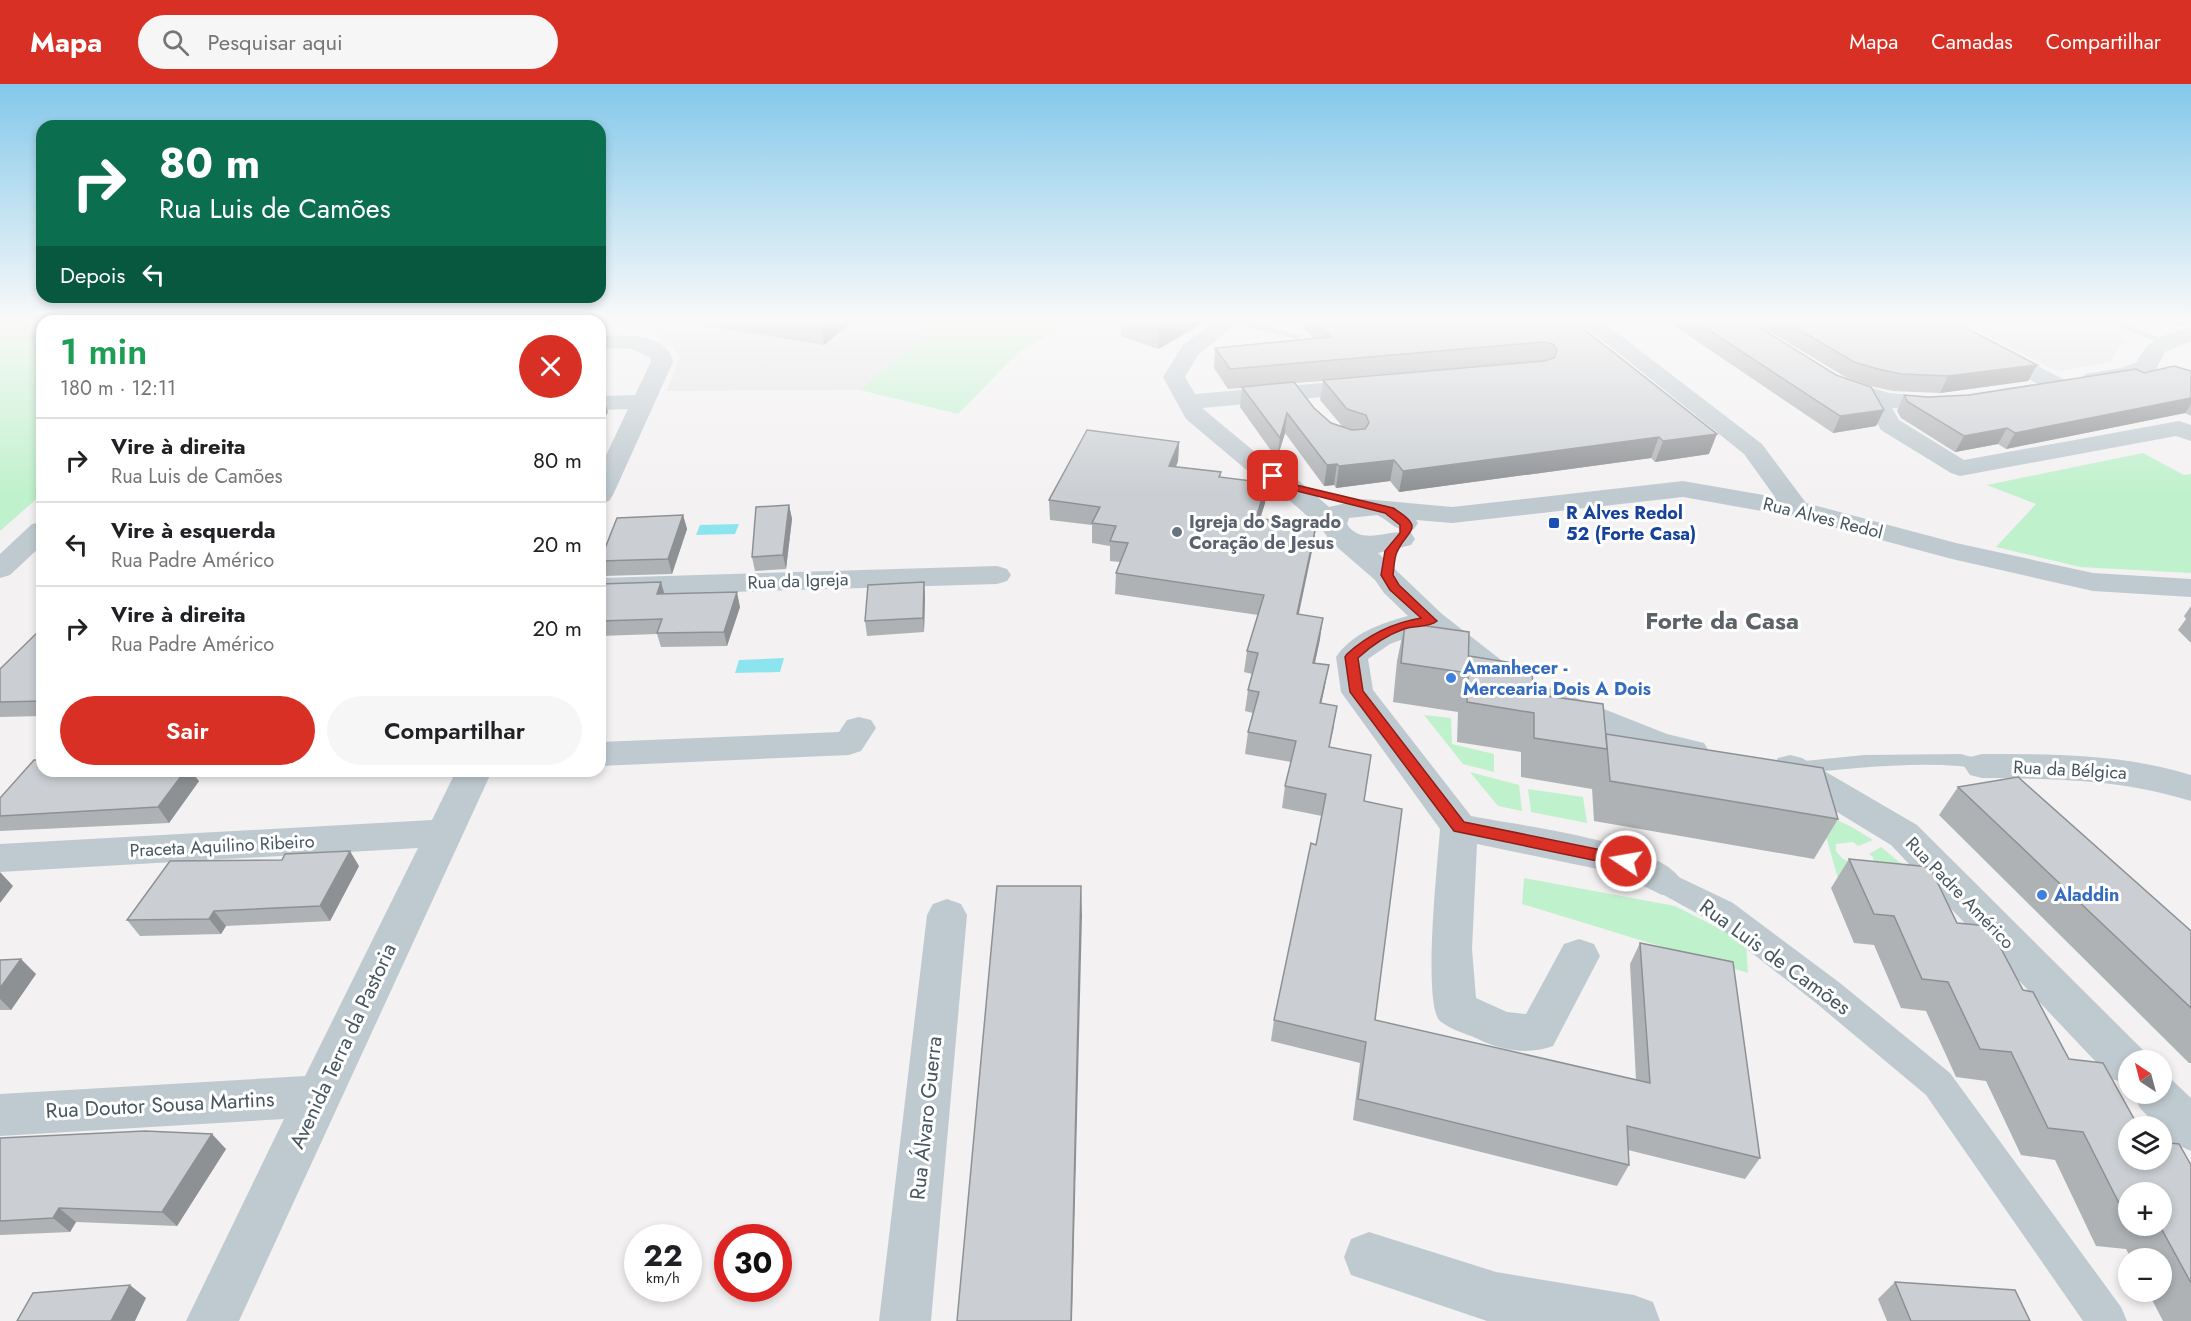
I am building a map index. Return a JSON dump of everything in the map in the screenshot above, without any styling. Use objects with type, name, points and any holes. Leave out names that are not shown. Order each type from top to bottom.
[{"type":"street","points":[[606,482],[655,377]]},
{"type":"street","points":[[1174,377],[1194,414],[1258,467],[1289,486],[1380,508],[1401,518],[1406,525],[1403,536],[1391,551],[1387,575]]},
{"type":"street","points":[[1660,377],[1753,449],[1797,509]]},
{"type":"street","points":[[1825,377],[1838,385],[1875,398],[1920,404],[1960,402]]},
{"type":"street","points":[[2041,377],[2057,385]]},
{"type":"street","points":[[2025,391],[2109,377]]},
{"type":"street","points":[[1188,402],[1306,401],[1390,384]]},
{"type":"street","points":[[1875,398],[1890,425],[1960,468],[2179,428],[2191,434]]},
{"type":"street","points":[[606,403],[643,402]]},
{"type":"street","points":[[2152,434],[2191,453]]},
{"type":"street","name":"Rua Padre Américo","points":[[1289,486],[1387,575],[1394,587],[1431,621],[1512,684],[1660,745],[1761,762],[1904,835],[2118,1055]]},
{"type":"street","name":"Rua Alves Redol","points":[[1380,508],[1452,515],[1683,489],[1797,509],[1952,551],[2093,582],[2191,588]]},
{"type":"street","points":[[1337,529],[1338,513],[1351,507],[1380,508]]},
{"type":"street","name":"Rua Alves Redol","points":[[1337,529],[1371,546],[1387,544],[1452,515]]},
{"type":"street","points":[[0,569],[36,536]]},
{"type":"street","name":"Rua da Igreja","points":[[606,587],[997,575]]},
{"type":"street","points":[[1431,621],[1402,625],[1368,641],[1352,657],[1357,692],[1459,827],[1452,949],[1455,1008],[1503,1031],[1538,1033],[1579,956]]},
{"type":"street","points":[[606,754],[849,743],[859,728]]},
{"type":"street","name":"Rua da Bélgica","points":[[1982,766],[2111,768],[2171,780],[2191,788]]},
{"type":"street","name":"Avenida Terra da Pastoria","points":[[212,1321],[471,777]]},
{"type":"street","name":"Rua Luis de Camões","points":[[1459,827],[1626,861],[1722,912],[1828,993],[1938,1084],[2108,1321]]},
{"type":"street","name":"Praceta Aquilino Ribeiro","points":[[0,858],[444,833]]},
{"type":"street","name":"Rua Álvaro Guerra","points":[[905,1321],[947,915]]},
{"type":"street","name":"Rua Doutor Sousa Martins","points":[[0,1115],[319,1096]]},
{"type":"street","points":[[2167,1104],[2191,1129]]},
{"type":"street","points":[[1369,1257],[1496,1298],[1634,1321]]},
{"type":"lane","points":[[1761,762],[1961,759],[2010,775],[2019,782]]},
{"type":"shaded area","points":[[672,377],[876,377],[860,390],[667,391]]},
{"type":"green space","points":[[0,377],[36,377],[36,499],[0,531]]},
{"type":"green space","points":[[876,377],[995,377],[958,414],[860,390]]},
{"type":"green space","points":[[2143,453],[2184,475],[2191,474],[2191,573],[2080,567],[1996,547],[2036,504],[1987,485]]},
{"type":"green space","points":[[1424,715],[1451,718],[1452,744],[1494,754],[1494,772],[1463,764]]},
{"type":"green space","points":[[1470,772],[1519,785],[1522,811],[1498,806]]},
{"type":"green space","points":[[1528,789],[1583,797],[1587,823],[1531,812]]},
{"type":"green space","points":[[1819,812],[1850,826],[1873,840],[1858,846],[1853,842],[1836,844],[1836,851],[1844,859],[1853,863],[1875,865],[1873,857],[1869,854],[1881,847],[1914,874],[1839,882]]},
{"type":"green space","points":[[1524,878],[1675,906],[1746,942],[1748,973],[1522,904]]},
{"type":"water","points":[[739,524],[735,534],[696,535],[700,525]]},
{"type":"water","points":[[784,658],[780,672],[735,673],[739,660]]},
{"type":"building","points":[[1361,377],[1644,377],[1717,434],[1663,441],[1659,437],[1403,471],[1394,460],[1339,466],[1337,464],[1327,465],[1287,413],[1280,438],[1242,387],[1294,382],[1314,408],[1331,423],[1352,430],[1365,429],[1369,423],[1366,415],[1347,409],[1323,380]]},
{"type":"building","points":[[1780,377],[1841,377],[1871,387],[1884,410],[1840,416]]},
{"type":"building","points":[[2086,377],[2191,377],[2191,398],[2015,433],[2007,428],[1964,436],[1908,402],[1904,395],[1928,397],[1969,395]]},
{"type":"building","points":[[1087,430],[1179,442],[1169,466],[1221,472],[1219,477],[1267,483],[1256,518],[1316,526],[1297,614],[1323,618],[1313,663],[1329,665],[1320,703],[1337,706],[1329,747],[1371,755],[1364,801],[1402,809],[1375,1020],[1650,1083],[1640,943],[1733,962],[1760,1158],[1627,1126],[1629,1165],[1358,1099],[1366,1042],[1274,1020],[1311,843],[1316,845],[1326,794],[1285,786],[1296,741],[1248,732],[1259,692],[1248,690],[1258,653],[1247,651],[1264,595],[1116,573],[1128,543],[1110,541],[1116,526],[1092,523],[1100,507],[1049,500]]},
{"type":"building","points":[[789,505],[783,555],[752,557],[756,507]]},
{"type":"building","points":[[683,515],[668,559],[606,561],[606,546],[617,518]]},
{"type":"building","points":[[661,582],[657,594],[737,592],[724,632],[657,633],[662,619],[606,621],[606,584]]},
{"type":"building","points":[[924,582],[923,618],[865,621],[868,585]]},
{"type":"building","points":[[1405,623],[1469,632],[1468,673],[1401,663]]},
{"type":"building","points":[[36,634],[36,701],[0,702],[0,669]]},
{"type":"building","points":[[1469,656],[1532,666],[1533,694],[1603,704],[1607,749],[1534,738],[1534,713],[1467,702]]},
{"type":"building","points":[[1606,734],[1823,768],[1838,819],[1610,781]]},
{"type":"building","points":[[34,760],[36,760],[36,777],[180,777],[158,807],[0,816],[0,798]]},
{"type":"building","points":[[2018,777],[2191,931],[2191,1008],[1958,787]]},
{"type":"building","points":[[350,851],[320,906],[214,911],[209,919],[127,920],[170,861],[282,860],[285,854]]},
{"type":"building","points":[[1849,859],[1930,867],[1957,923],[1989,926],[2023,990],[2033,992],[2069,1059],[2103,1063],[2118,1090],[2118,1104],[2126,1104],[2132,1116],[2118,1116],[2118,1170],[2172,1170],[2172,1143],[2179,1144],[2191,1165],[2191,1283],[2165,1236],[2172,1236],[2172,1182],[2118,1182],[2118,1201],[2083,1132],[2048,1128],[2011,1052],[1980,1049],[1948,982],[1922,979],[1894,916],[1874,914]]},
{"type":"building","points":[[997,886],[1081,886],[1071,1321],[957,1321]]},
{"type":"building","points":[[21,959],[0,988],[0,960]]},
{"type":"building","points":[[145,1131],[212,1134],[162,1212],[59,1208],[53,1218],[0,1221],[0,1138]]},
{"type":"building","points":[[1895,1282],[2015,1290],[2030,1321],[1911,1321]]},
{"type":"building","points":[[130,1285],[111,1321],[17,1321],[33,1293]]},
{"type":"place","name":"R Alves Redol 52 (Forte Casa)","points":[[1554,523]]},
{"type":"place","name":"Igreja do Sagrado Coração de Jesus","points":[[1177,532]]},
{"type":"place","name":"Amanhecer - Mercearia Dois A Dois","points":[[1451,678]]},
{"type":"place","name":"Aladdin","points":[[2042,895]]},
{"type":"district","name":"Forte da Casa","points":[[1722,620]]},
{"type":"route","points":[[1273,476],[1289,486],[1389,510],[1401,518],[1406,525],[1406,533],[1391,551],[1387,575],[1394,587],[1431,621],[1402,625],[1368,641],[1352,657],[1357,692],[1459,827],[1626,861]]}]
